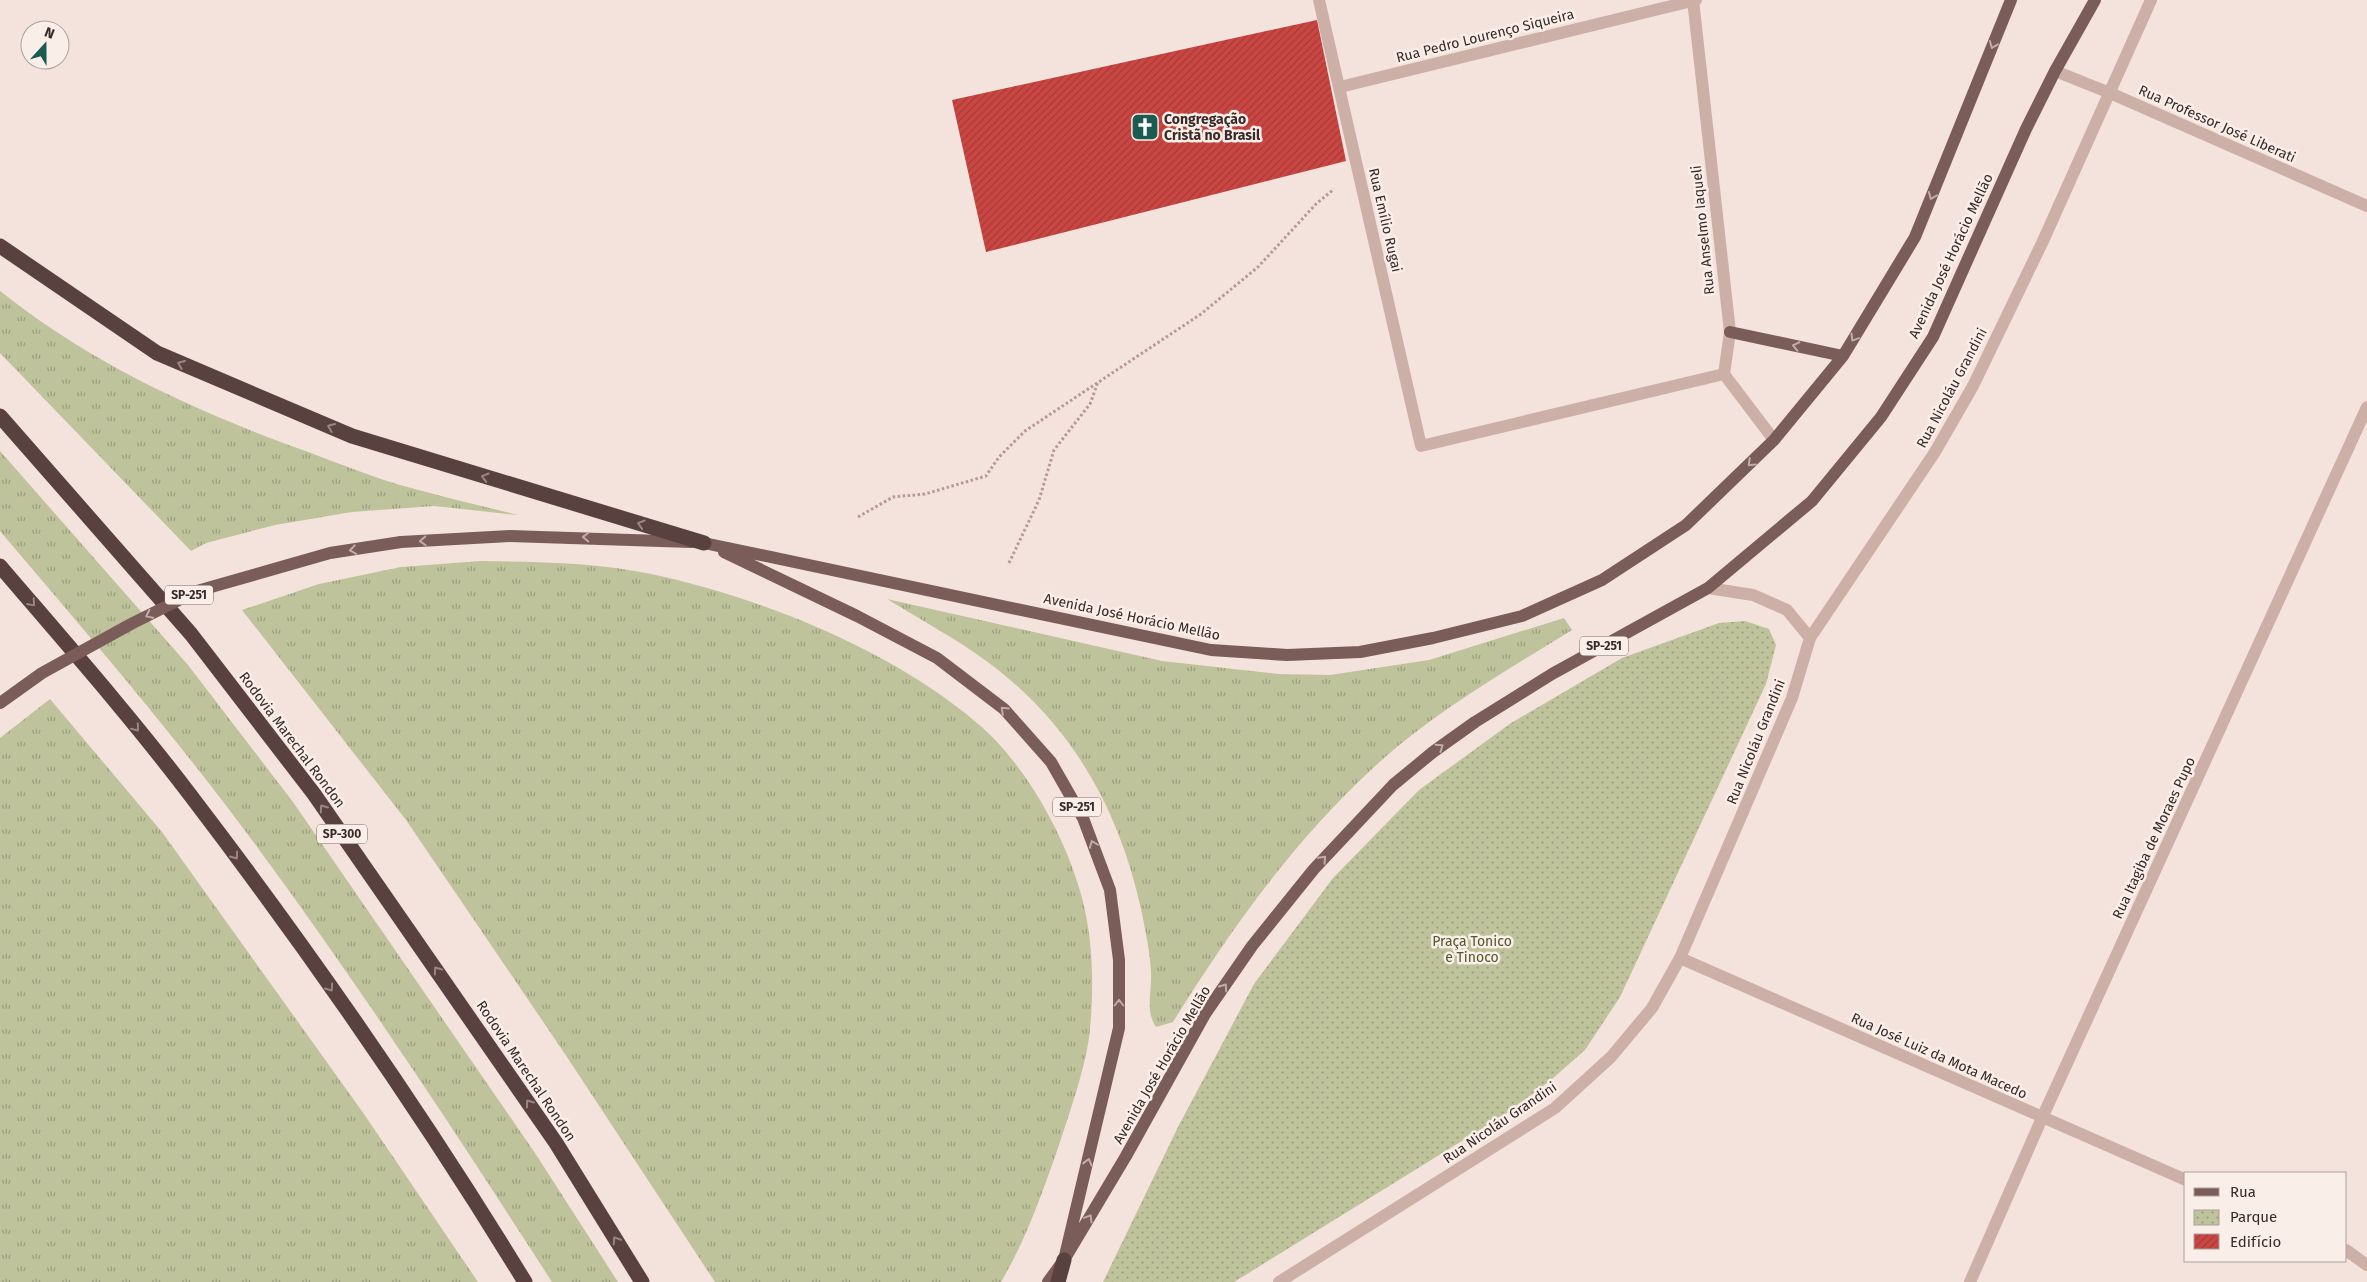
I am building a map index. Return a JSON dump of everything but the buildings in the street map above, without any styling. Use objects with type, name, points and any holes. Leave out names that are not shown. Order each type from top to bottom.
[{"type":"highway","points":[[0,246],[157,353],[352,436],[704,543]]},
{"type":"highway","name":"Rodovia Marechal Rondon","points":[[0,416],[191,634],[314,794],[556,1143],[642,1282]]},
{"type":"highway","points":[[0,566],[95,677],[191,796],[301,947],[415,1111],[525,1282]]},
{"type":"highway","points":[[1058,1282],[1064,1260]]},
{"type":"main road","name":"Avenida José Horácio Mellão","points":[[704,543],[1211,650],[1287,655],[1360,652],[1433,638],[1522,616],[1602,580],[1686,525],[1774,440],[1843,356],[1915,237],[2011,0]]},
{"type":"main road","name":"Avenida José Horácio Mellão","points":[[1064,1260],[1126,1156],[1205,1014],[1231,976],[1314,869],[1393,785],[1447,742],[1535,685],[1708,588],[1812,501],[1881,417],[1933,337],[2026,128],[2055,71],[2096,0]]},
{"type":"main road","points":[[1730,332],[1843,356]]},
{"type":"main road","name":"SP-251","points":[[0,703],[42,673],[131,624],[197,591],[330,553],[401,542],[510,536],[704,543],[857,616],[937,658],[1004,709],[1051,762],[1083,818],[1110,890],[1119,960],[1119,1028],[1064,1260],[1048,1282]]},
{"type":"street","name":"Rua Emílio Rugai","points":[[1320,0],[1421,446],[1724,374]]},
{"type":"street","name":"Rua Pedro Lourenço Siqueira","points":[[1340,87],[1694,0]]},
{"type":"street","name":"Rua Anselmo Iaqueli","points":[[1694,0],[1730,332],[1724,374]]},
{"type":"street","name":"Rua Nicoláu Grandini","points":[[1279,1282],[1555,1108],[1611,1057],[1652,1008],[1680,958],[1792,698],[1810,638],[1935,452],[1973,386],[2043,241],[2151,0]]},
{"type":"street","name":"Rua Professor José Liberati","points":[[2055,71],[2110,93],[2367,206]]},
{"type":"street","points":[[1724,374],[1774,440]]},
{"type":"street","name":"Rua Itagiba de Moraes Pupo","points":[[1970,1282],[2042,1118],[2367,407]]},
{"type":"street","points":[[1708,588],[1753,595],[1787,610],[1810,638]]},
{"type":"street","name":"Rua José Luiz da Mota Macedo","points":[[1680,958],[2184,1179]]},
{"type":"street","points":[[2347,1251],[2367,1265]]},
{"type":"path","points":[[858,517],[893,496],[925,494],[986,476],[998,457],[1025,430],[1208,308],[1258,267],[1316,204],[1340,184]]},
{"type":"path","points":[[1010,563],[1039,500],[1045,474],[1054,450],[1090,404],[1098,382]]},
{"type":"green space","points":[[0,291],[35,318],[72,342],[148,385],[188,404],[269,438],[355,470],[429,493],[518,515],[434,506],[352,512],[275,525],[206,543],[191,551],[0,353]]},
{"type":"green space","points":[[0,451],[188,665],[293,802],[535,1153],[618,1282],[552,1282],[409,1064],[336,957],[260,851],[166,729],[0,531]]},
{"type":"green space","points":[[480,561],[566,563],[630,570],[693,584],[780,612],[865,650],[906,672],[943,697],[977,723],[995,740],[1027,780],[1042,803],[1066,851],[1082,898],[1090,946],[1091,1013],[1088,1043],[1082,1072],[1059,1145],[1026,1232],[1001,1282],[715,1282],[565,1054],[406,820],[242,610],[319,584],[401,567]]},
{"type":"green space","points":[[887,599],[1162,661],[1278,674],[1330,675],[1429,660],[1564,618],[1572,630],[1444,711],[1419,729],[1373,768],[1316,826],[1264,888],[1217,954],[1173,1022],[1156,1027],[1150,1008],[1151,972],[1148,948],[1132,872],[1120,837],[1088,772],[1068,742],[1045,714],[1018,687],[989,663],[964,646]]},
{"type":"green space","name":"Praça Tonico e Tinoco","points":[[1745,621],[1769,629],[1776,645],[1766,684],[1620,997],[1585,1050],[1551,1080],[1507,1113],[1234,1282],[1103,1282],[1178,1127],[1254,984],[1333,878],[1419,790],[1511,723],[1622,658],[1719,623]]},
{"type":"green space","points":[[50,699],[162,832],[364,1114],[478,1282],[0,1282],[0,738]]},
{"type":"place","name":"Congregação Cristã no Brasil","points":[[1145,127]]}]
